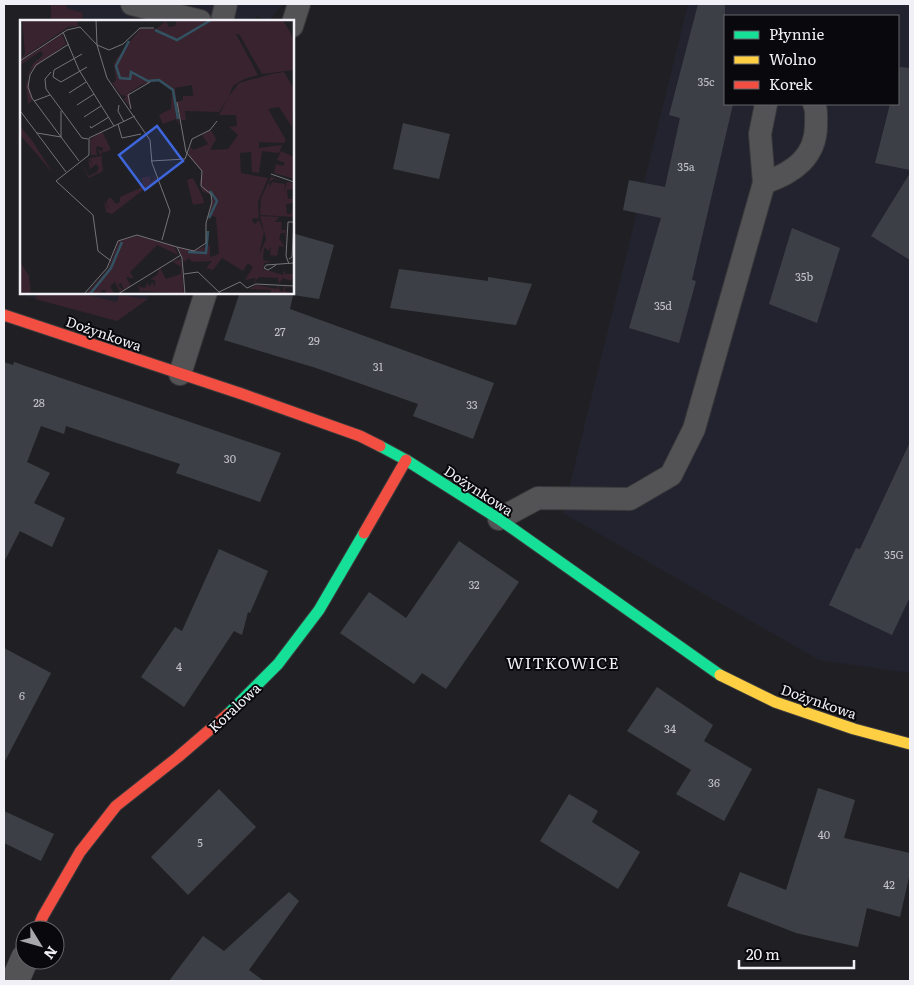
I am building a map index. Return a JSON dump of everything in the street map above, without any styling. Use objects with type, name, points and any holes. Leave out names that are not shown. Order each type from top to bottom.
[{"type":"street","name":"Dożynkowa","points":[[4,315],[360,436],[406,460],[499,519],[720,674],[775,702],[854,729],[910,744]]},
{"type":"street","name":"Koralowa","points":[[40,920],[80,852],[116,806],[178,757],[235,708],[278,664],[319,610],[406,460]]},
{"type":"lane","points":[[132,4],[196,20]]},
{"type":"lane","points":[[222,20],[226,4]]},
{"type":"lane","points":[[294,20],[299,4]]},
{"type":"lane","points":[[499,519],[538,498],[630,499],[671,475],[694,429],[764,183],[760,134],[766,105]]},
{"type":"lane","points":[[764,183],[780,177],[804,161],[816,135],[814,105]]},
{"type":"lane","points":[[180,374],[205,294]]},
{"type":"shaded area","points":[[51,4],[283,4],[269,20],[256,16],[254,20],[51,20]]},
{"type":"shaded area","points":[[51,4],[67,4],[66,8],[83,13],[81,20],[51,20]]},
{"type":"shaded area","points":[[688,4],[910,4],[910,673],[819,660],[563,513]]},
{"type":"shaded area","points":[[26,294],[149,294],[148,299],[117,321],[26,296]]},
{"type":"shaded area","points":[[38,294],[83,294],[117,302],[119,295],[148,299],[117,321],[35,299]]},
{"type":"building","points":[[698,4],[725,4],[724,105],[733,105],[692,280],[696,281],[679,343],[629,328],[661,218],[623,210],[629,180],[665,187],[680,118],[669,115]]},
{"type":"building","points":[[900,67],[910,68],[910,170],[875,163],[890,105],[899,105]]},
{"type":"building","points":[[403,123],[450,134],[439,179],[393,169]]},
{"type":"building","points":[[910,173],[910,260],[871,236]]},
{"type":"building","points":[[792,228],[840,248],[817,323],[769,304]]},
{"type":"building","points":[[294,234],[334,245],[319,299],[293,295],[290,309],[494,383],[473,439],[413,416],[418,404],[316,368],[224,340],[239,294],[294,294]]},
{"type":"building","points":[[399,269],[488,281],[488,277],[532,284],[516,325],[390,308]]},
{"type":"building","points":[[4,362],[13,365],[14,362],[281,453],[260,502],[176,473],[180,464],[66,426],[64,434],[41,426],[27,462],[50,473],[34,503],[65,518],[52,547],[20,531],[4,562]]},
{"type":"building","points":[[910,442],[910,597],[892,635],[829,605],[856,548],[860,549]]},
{"type":"building","points":[[459,541],[519,582],[446,689],[422,673],[414,684],[340,633],[369,592],[406,618]]},
{"type":"building","points":[[219,549],[268,571],[250,613],[248,612],[242,635],[234,631],[184,707],[141,677],[175,627],[182,631]]},
{"type":"building","points":[[4,648],[51,673],[4,763]]},
{"type":"building","points":[[657,687],[713,725],[704,741],[752,769],[724,821],[676,794],[691,770],[627,731]]},
{"type":"building","points":[[818,788],[855,800],[844,838],[910,853],[910,873],[900,917],[867,908],[858,947],[796,933],[727,906],[740,872],[786,890]]},
{"type":"building","points":[[219,789],[256,827],[188,895],[151,857]]},
{"type":"building","points":[[569,794],[598,811],[592,822],[640,852],[618,889],[540,841]]},
{"type":"building","points":[[4,811],[54,834],[41,861],[4,843]]},
{"type":"building","points":[[289,892],[299,901],[249,970],[264,981],[169,981],[203,936],[224,951]]},
{"type":"traffic: fast","points":[[380,446],[406,460],[499,519],[720,675]]},
{"type":"traffic: fast","points":[[228,714],[278,664],[319,610],[364,533]]},
{"type":"traffic: slow","points":[[720,675],[775,702],[854,729],[910,744]]},
{"type":"traffic: jam","points":[[4,315],[242,394],[360,436],[380,446]]},
{"type":"traffic: jam","points":[[364,533],[406,460]]},
{"type":"traffic: jam","points":[[41,920],[80,852],[116,806],[228,714]]},
{"type":"district","name":"WITKOWICE","points":[[563,662]]}]
